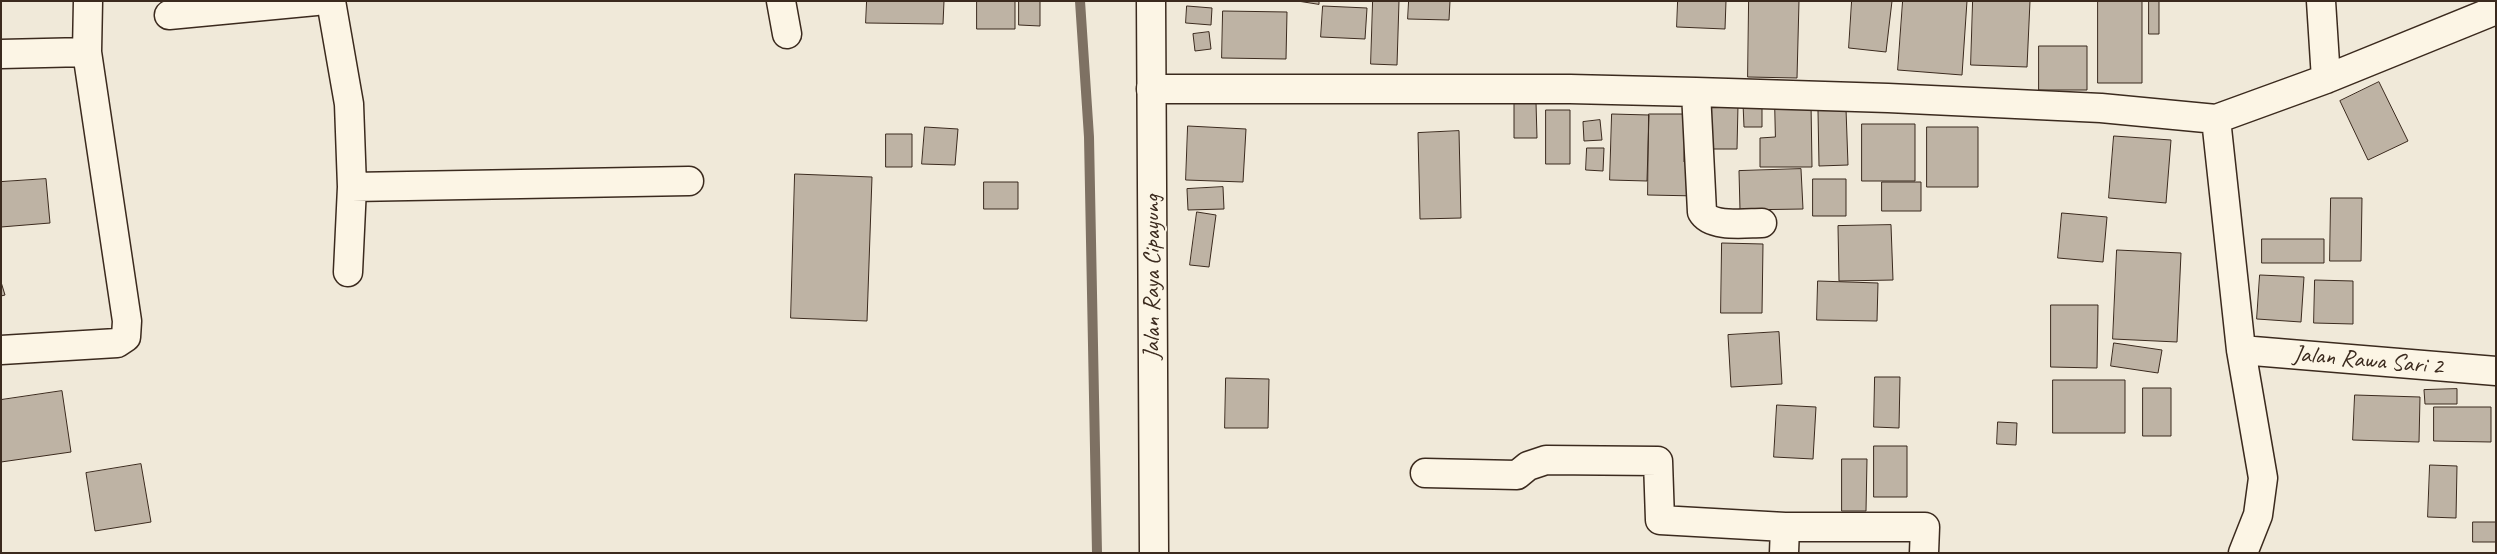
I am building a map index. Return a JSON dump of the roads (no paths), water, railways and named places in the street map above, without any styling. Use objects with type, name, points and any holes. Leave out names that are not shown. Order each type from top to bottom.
[{"type":"street","points":[[1,350],[117,343],[126,337],[127,321],[87,52],[88,1]]},
{"type":"street","points":[[169,15],[316,1]]},
{"type":"street","points":[[331,1],[348,104],[352,187],[348,272]]},
{"type":"street","points":[[781,1],[787,34]]},
{"type":"street","name":"Jalan Raya Cipayung","points":[[1151,1],[1154,553]]},
{"type":"street","points":[[2321,1],[2326,80]]},
{"type":"street","points":[[1151,89],[1570,89],[1696,92],[1888,98],[2101,108],[2216,119],[2326,80],[2496,10]]},
{"type":"street","points":[[1,54],[87,52]]},
{"type":"street","points":[[1696,92],[1702,212],[1704,216],[1716,222],[1762,223]]},
{"type":"street","points":[[2216,119],[2241,350],[2263,478],[2258,515],[2244,553]]},
{"type":"street","points":[[352,187],[689,181]]},
{"type":"street","name":"Jalan Rawa Sari 2","points":[[2241,350],[2496,371]]},
{"type":"street","points":[[1425,473],[1517,476],[1528,466],[1546,460],[1658,461],[1660,520],[1784,540],[1925,527],[1924,553]]},
{"type":"waterway","points":[[1080,1],[1089,137],[1097,553]]}]
